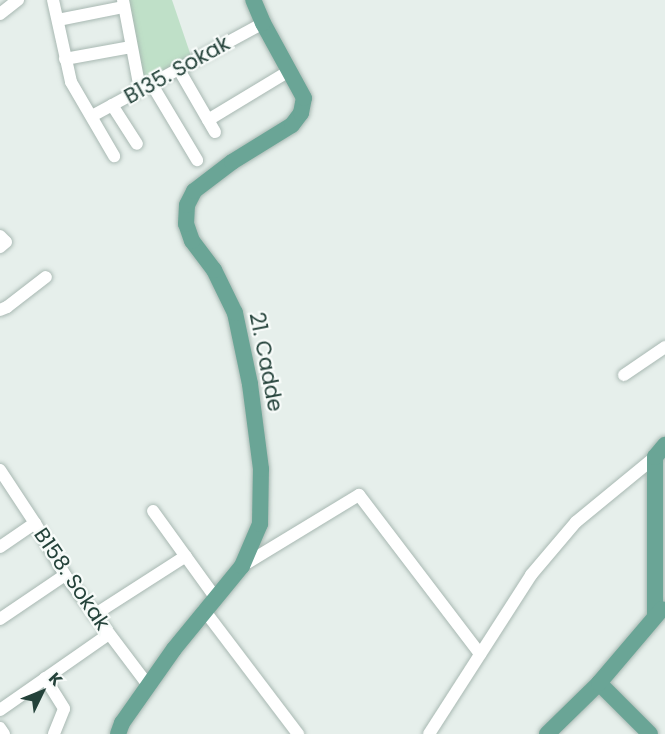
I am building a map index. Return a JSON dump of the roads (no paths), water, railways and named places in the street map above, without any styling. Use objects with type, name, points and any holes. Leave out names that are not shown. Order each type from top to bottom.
[{"type":"main road","name":"21. Cadde","points":[[118,734],[148,685],[209,604],[242,566],[260,524],[261,469],[250,384],[235,313],[214,270],[192,241],[186,224],[187,205],[194,191],[210,178],[292,125],[301,113],[304,98],[253,0]]},
{"type":"main road","points":[[547,734],[633,646],[660,611],[660,451]]},
{"type":"main road","points":[[599,682],[650,734]]},
{"type":"street","points":[[0,14],[18,0]]},
{"type":"street","points":[[53,0],[70,82],[114,156]]},
{"type":"street","points":[[58,21],[123,4],[131,47],[146,86],[197,160]]},
{"type":"street","name":"B135. Sokak","points":[[92,116],[263,23]]},
{"type":"street","points":[[65,58],[131,47]]},
{"type":"street","points":[[178,68],[215,132]]},
{"type":"street","points":[[208,120],[289,71]]},
{"type":"street","points":[[112,105],[137,144]]},
{"type":"street","points":[[0,236],[6,242],[0,247]]},
{"type":"street","points":[[0,309],[7,307],[46,277]]},
{"type":"street","points":[[624,375],[665,347]]},
{"type":"street","points":[[429,734],[531,575],[576,522],[660,451]]},
{"type":"street","name":"B158. Sokak","points":[[0,470],[4,486],[35,523],[64,575],[148,685]]},
{"type":"street","points":[[242,566],[360,495],[480,654]]},
{"type":"street","points":[[153,510],[186,556],[209,604],[298,734]]},
{"type":"street","points":[[0,547],[35,523]]},
{"type":"street","points":[[94,615],[186,556]]},
{"type":"street","points":[[0,619],[64,575]]},
{"type":"street","points":[[2,705],[109,634]]},
{"type":"street","points":[[45,678],[64,709],[54,734]]},
{"type":"street","points":[[0,728],[4,734]]}]
